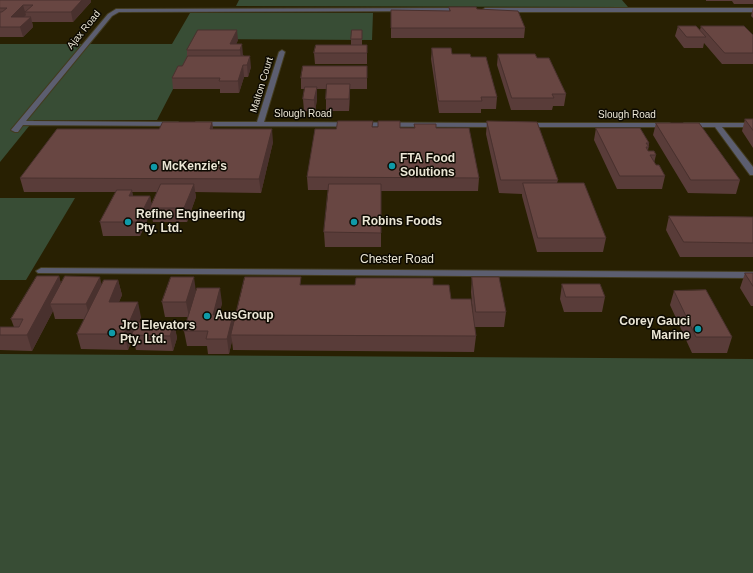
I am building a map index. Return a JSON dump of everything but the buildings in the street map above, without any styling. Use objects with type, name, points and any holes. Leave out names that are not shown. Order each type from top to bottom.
[{"type":"street","name":"Ajax Road","points":[[15,130],[110,14],[118,10],[468,10]]},
{"type":"street","points":[[476,10],[753,10]]},
{"type":"street","name":"Malton Court","points":[[260,124],[282,52]]},
{"type":"street","name":"Slough Road","points":[[21,123],[504,125]]},
{"type":"street","name":"Slough Road","points":[[520,125],[753,125]]},
{"type":"street","points":[[717,125],[753,174]]},
{"type":"street","name":"Chester Road","points":[[41,271],[753,275]]},
{"type":"green space","points":[[239,0],[622,0],[628,7],[236,6]]},
{"type":"green space","points":[[190,13],[373,13],[372,40],[199,39],[157,120],[34,120],[0,162],[0,44],[172,44]]},
{"type":"green space","points":[[0,198],[75,198],[26,280],[0,280]]},
{"type":"green space","points":[[0,354],[753,359],[753,573],[0,573]]},
{"type":"place","name":"FTA Food Solutions","points":[[392,166]]},
{"type":"place","name":"McKenzie's","points":[[154,167]]},
{"type":"place","name":"Refine Engineering Pty. Ltd.","points":[[128,222]]},
{"type":"place","name":"Robins Foods","points":[[354,222]]},
{"type":"place","name":"AusGroup","points":[[207,316]]},
{"type":"place","name":"Corey Gauci Marine","points":[[698,329]]},
{"type":"place","name":"Jrc Elevators Pty. Ltd.","points":[[112,333]]}]
